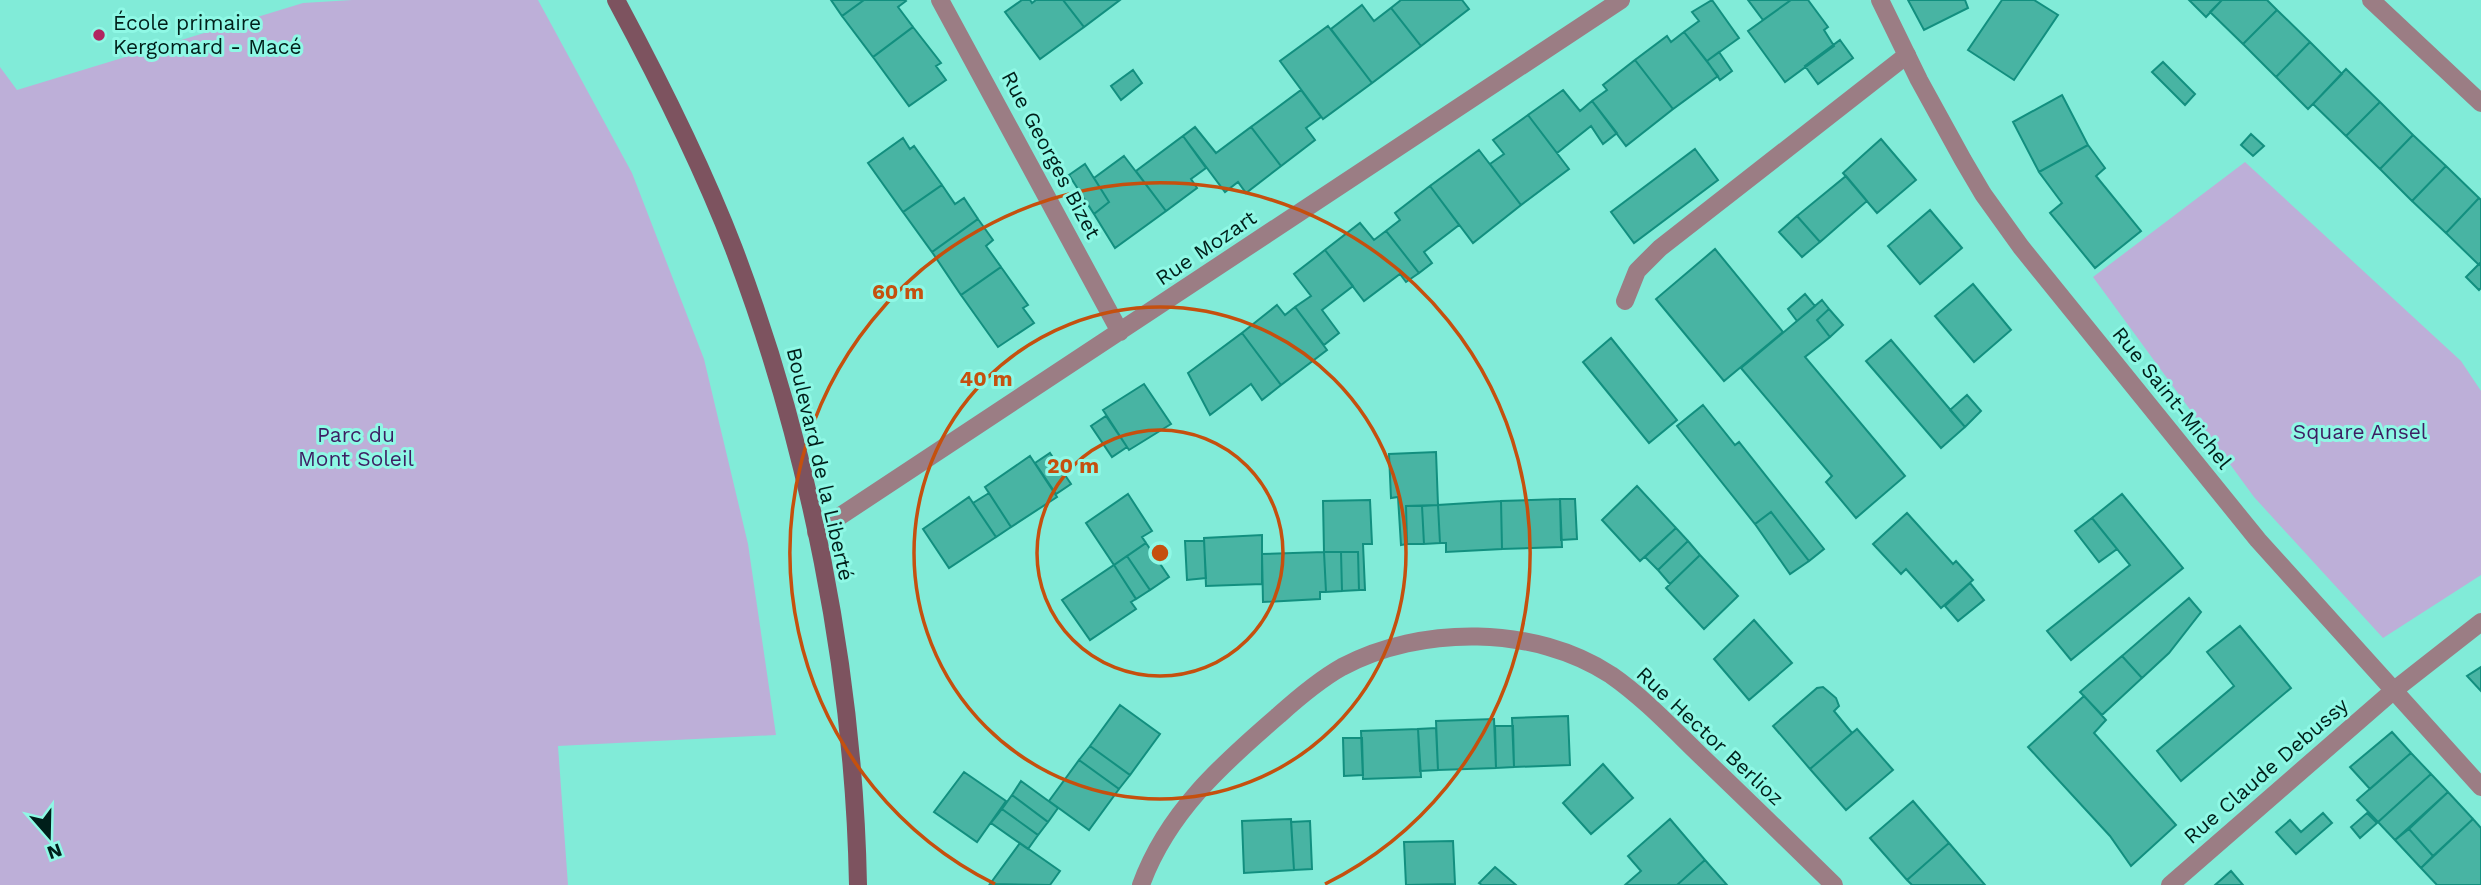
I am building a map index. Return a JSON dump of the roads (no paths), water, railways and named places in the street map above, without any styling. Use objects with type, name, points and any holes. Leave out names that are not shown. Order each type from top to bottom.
[{"type":"main road","name":"Boulevard de la Liberté","points":[[615,0],[673,111],[734,248],[785,399],[816,532],[840,665],[849,736],[858,885]]},
{"type":"street","name":"Rue Georges Bizet","points":[[940,0],[1120,332]]},
{"type":"street","name":"Rue Mozart","points":[[816,532],[1621,0]]},
{"type":"street","name":"Rue Saint-Michel","points":[[1880,0],[1963,160],[1983,194],[2021,247],[2258,540],[2481,786]]},
{"type":"street","points":[[2371,0],[2481,103]]},
{"type":"street","points":[[1625,301],[1637,271],[1660,247],[1908,55]]},
{"type":"street","name":"Rue Claude Debussy","points":[[2170,885],[2393,691],[2481,622]]},
{"type":"street","name":"Rue Hector Berlioz","points":[[1140,885],[1161,840],[1195,792],[1229,758],[1305,692],[1341,668],[1379,651],[1424,640],[1473,636],[1540,646],[1591,664],[1610,675],[1653,710],[1834,885]]},
{"type":"place","name":"École primaire Kergomard - Macé","points":[[99,35]]},
{"type":"park label","name":"Square Ansel","points":[[2360,432]]},
{"type":"park label","name":"Parc du Mont Soleil","points":[[356,447]]}]
